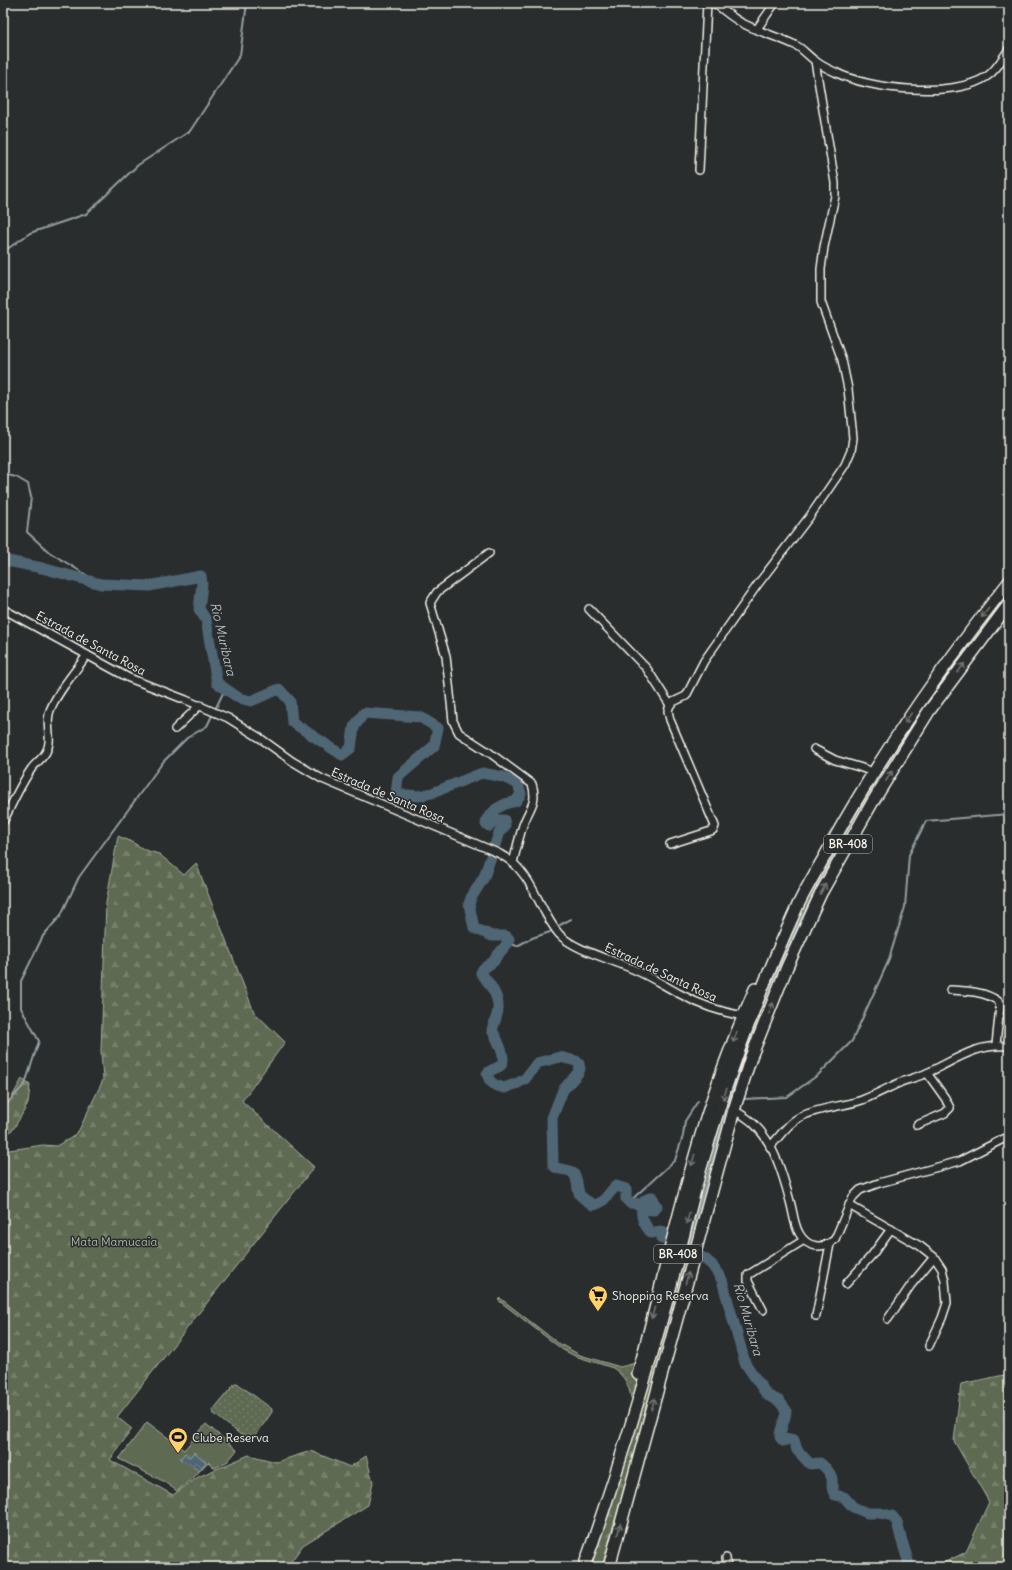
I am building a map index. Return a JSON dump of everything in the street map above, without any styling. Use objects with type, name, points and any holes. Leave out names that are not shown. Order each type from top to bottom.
[{"type":"highway","name":"BR-408","points":[[584,1567],[606,1506],[662,1317],[701,1167],[732,1072],[757,1004],[799,902],[873,772],[918,704],[1009,582]]},
{"type":"highway","name":"BR-408","points":[[609,1567],[734,1110],[751,1057],[787,966],[821,893],[872,803],[930,711],[1009,604]]},
{"type":"highway","points":[[606,1506],[606,1489],[609,1474],[639,1371],[691,1167],[705,1120],[743,1016],[808,874],[824,846],[840,828]]},
{"type":"street","points":[[699,170],[707,3]]},
{"type":"street","points":[[714,3],[742,24],[795,45],[836,73],[857,80],[884,86],[906,89],[966,86],[988,76],[1009,49]]},
{"type":"street","points":[[757,30],[775,3]]},
{"type":"street","points":[[670,844],[711,831],[715,826],[670,720],[668,711],[670,705],[686,696],[704,661],[758,584],[810,516],[845,465],[851,451],[852,438],[848,389],[842,360],[821,302],[821,269],[835,196],[835,183],[815,60]]},
{"type":"street","points":[[489,553],[437,592],[430,604],[446,656],[453,721],[456,728],[459,733],[490,753],[532,784],[535,797],[531,810],[525,820],[513,863]]},
{"type":"street","name":"Estrada de Santa Rosa","points":[[3,609],[129,678],[228,718],[260,738],[292,761],[322,779],[498,853],[513,863],[523,874],[552,924],[559,934],[571,944],[585,951],[635,969],[656,979],[681,995],[708,1006],[743,1016]]},
{"type":"street","points":[[589,609],[647,669],[670,705]]},
{"type":"street","points":[[3,822],[32,767],[46,753],[50,740],[48,721],[49,712],[87,655]]},
{"type":"street","points":[[175,729],[200,706]]},
{"type":"street","points":[[814,749],[835,760],[873,772]]},
{"type":"street","points":[[950,990],[970,991],[985,995],[998,1001],[1000,1006],[996,1045]]},
{"type":"street","points":[[770,1147],[786,1128],[799,1117],[818,1110],[860,1100],[927,1073],[962,1055],[976,1050],[996,1045],[1009,1046]]},
{"type":"street","points":[[917,1125],[946,1113],[950,1108],[950,1105],[927,1073]]},
{"type":"street","points":[[734,1110],[748,1118],[755,1125],[770,1147],[788,1192],[798,1233],[804,1240],[817,1246],[830,1244],[835,1239],[853,1197],[860,1190],[879,1183],[960,1161],[1009,1136]]},
{"type":"street","points":[[849,1205],[920,1246],[934,1257],[942,1269],[945,1281],[947,1303],[929,1346]]},
{"type":"street","points":[[846,1284],[872,1255],[890,1229]]},
{"type":"street","points":[[763,1310],[749,1285],[748,1275],[804,1240]]},
{"type":"street","points":[[816,1316],[830,1244]]},
{"type":"street","points":[[888,1319],[910,1285],[934,1257]]},
{"type":"street","points":[[726,1558],[727,1567]]},
{"type":"green space","points":[[1009,592],[1009,600],[906,739],[877,784],[844,840],[819,887],[781,967],[765,1005],[733,1094],[602,1567],[588,1567],[612,1502],[642,1401],[712,1143],[747,1039],[774,970],[806,901],[846,826],[928,696]]},
{"type":"green space","name":"Mata Mamucaia","points":[[118,836],[145,850],[159,854],[184,875],[196,863],[254,1012],[285,1042],[242,1101],[314,1167],[117,1417],[132,1429],[110,1460],[173,1495],[198,1477],[249,1455],[276,1462],[311,1451],[350,1467],[366,1456],[373,1482],[368,1505],[303,1545],[287,1567],[3,1567],[3,1151],[43,1145],[56,1146],[71,1138],[79,1130],[103,1080],[101,1051],[106,903]]},
{"type":"green space","points":[[22,1079],[30,1085],[28,1104],[14,1128],[3,1138],[3,1108],[9,1102]]},
{"type":"green space","points":[[500,1298],[558,1343],[580,1355],[620,1367],[632,1364],[642,1359],[633,1399],[631,1398],[625,1381],[613,1368],[575,1356],[563,1350],[498,1300]]},
{"type":"green space","points":[[1009,1374],[1009,1567],[935,1567],[966,1552],[989,1502],[954,1441],[961,1384]]},
{"type":"green space","points":[[235,1383],[272,1409],[272,1412],[254,1438],[246,1439],[213,1413],[213,1410]]},
{"type":"green space","name":"Clube Reserva","points":[[147,1422],[184,1450],[206,1424],[237,1450],[228,1461],[215,1468],[208,1462],[193,1478],[177,1491],[163,1481],[119,1459]]},
{"type":"water","points":[[194,1452],[206,1462],[199,1471],[187,1462],[186,1463],[180,1459],[185,1453],[190,1457]]},
{"type":"waterway","points":[[3,252],[30,233],[86,214],[138,165],[190,131],[240,55],[247,3]]},
{"type":"waterway","points":[[3,474],[16,477],[28,484],[31,497],[27,532],[49,552],[101,584]]},
{"type":"waterway","name":"Rio Muribara","points":[[3,560],[42,568],[101,584],[149,586],[201,576],[202,584],[199,609],[206,620],[217,683],[239,698],[251,701],[279,689],[290,701],[292,722],[342,755],[351,748],[354,727],[364,713],[420,717],[438,728],[434,746],[398,777],[396,794],[419,796],[432,793],[482,773],[503,777],[518,784],[521,794],[516,801],[505,804],[496,809],[487,819],[486,824],[489,826],[497,820],[504,820],[505,826],[499,833],[484,877],[469,904],[474,928],[492,936],[506,936],[509,939],[508,943],[494,961],[483,969],[481,973],[492,988],[498,1002],[498,1012],[492,1030],[501,1048],[503,1059],[500,1066],[487,1074],[490,1081],[495,1085],[504,1088],[525,1079],[537,1063],[560,1057],[576,1061],[579,1064],[580,1069],[563,1090],[552,1118],[553,1165],[557,1168],[571,1171],[575,1175],[580,1195],[593,1205],[601,1202],[616,1186],[626,1189],[626,1199],[630,1203],[641,1204],[652,1197],[657,1206],[654,1210],[642,1209],[642,1215],[646,1225],[652,1233],[660,1231],[664,1233],[662,1239]]},
{"type":"waterway","points":[[687,1250],[723,1122],[743,1059],[770,987],[800,921],[820,880],[864,800],[888,761],[940,685],[996,613]]},
{"type":"waterway","points":[[3,1108],[25,1084],[39,1041],[21,1008],[21,981],[43,936],[61,915],[79,877],[163,762],[187,738],[207,726],[225,689]]},
{"type":"waterway","points":[[744,1099],[787,1097],[818,1075],[852,1041],[888,962],[905,907],[909,855],[926,821],[1009,814]]},
{"type":"waterway","points":[[560,925],[571,919]]},
{"type":"waterway","points":[[508,943],[517,946],[532,938],[550,932]]},
{"type":"waterway","points":[[629,1202],[675,1160],[683,1136],[685,1121],[698,1101]]},
{"type":"waterway","name":"Rio Muribara","points":[[699,1256],[712,1265],[722,1280],[745,1363],[767,1395],[779,1401],[786,1410],[780,1437],[783,1441],[789,1439],[794,1440],[797,1450],[810,1464],[820,1463],[826,1468],[831,1476],[832,1489],[835,1495],[844,1497],[853,1507],[867,1513],[880,1513],[892,1516],[897,1522],[910,1567]]},
{"type":"place","name":"Shopping Reserva","points":[[598,1312]]},
{"type":"place","name":"Clube Reserva","points":[[178,1454]]}]
